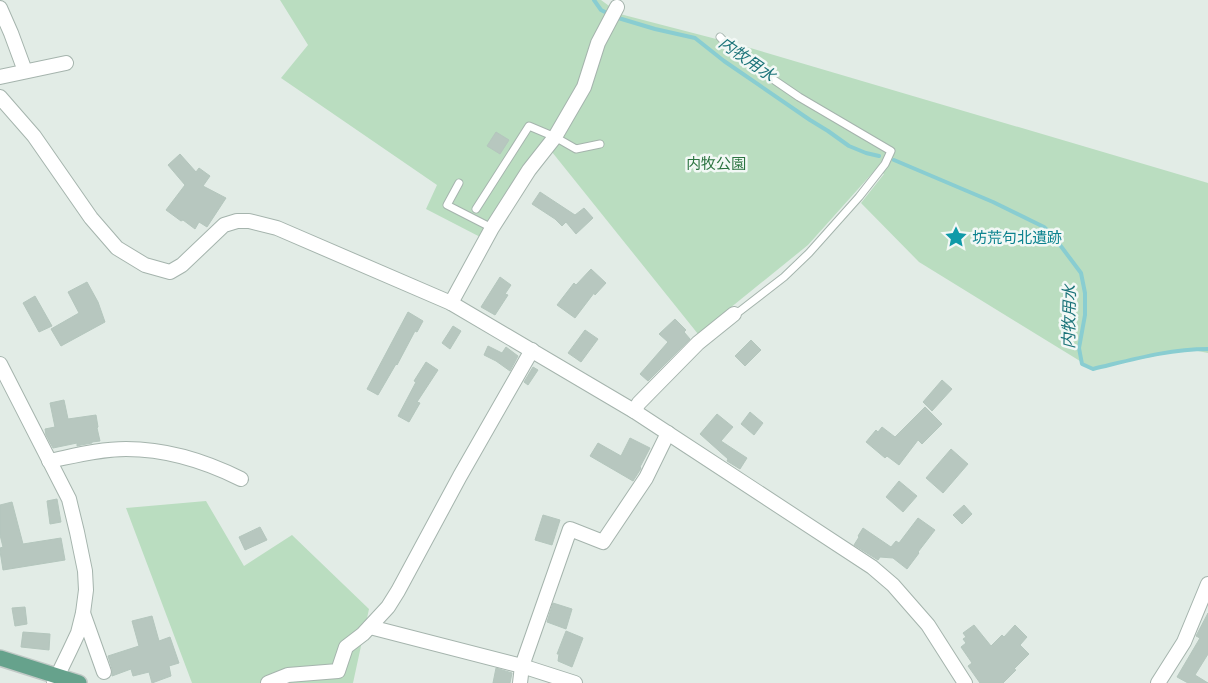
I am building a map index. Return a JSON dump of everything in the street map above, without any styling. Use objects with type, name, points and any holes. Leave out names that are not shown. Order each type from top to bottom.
[{"type":"main road","points":[[0,658],[55,680],[79,683]]},
{"type":"street","points":[[0,8],[25,71]]},
{"type":"street","points":[[451,303],[492,228],[529,170],[555,136],[584,87],[598,43],[614,13]]},
{"type":"street","points":[[0,77],[66,63]]},
{"type":"street","points":[[0,97],[34,136],[91,218],[117,248],[145,266],[170,272],[182,265],[224,225],[237,221],[249,221],[277,228],[451,303],[634,411],[872,567],[893,584],[923,620],[965,683]]},
{"type":"street","points":[[634,411],[639,403],[698,343],[734,314]]},
{"type":"street","points":[[268,683],[288,676],[338,671],[346,647],[370,627],[388,607],[398,591],[460,476],[532,350]]},
{"type":"street","points":[[0,364],[69,499],[85,571],[86,590],[83,613],[74,642],[55,680]]},
{"type":"street","points":[[520,683],[522,666],[570,529],[603,542],[646,478],[668,433]]},
{"type":"street","points":[[49,461],[125,449],[152,450],[184,456],[218,468],[241,479]]},
{"type":"street","points":[[1158,683],[1184,642],[1208,584]]},
{"type":"street","points":[[83,613],[104,672]]},
{"type":"street","points":[[370,627],[522,666],[575,683]]},
{"type":"lane","points":[[720,37],[736,54],[799,97],[891,151],[885,164],[868,185],[808,253],[776,283],[734,314]]},
{"type":"lane","points":[[476,208],[529,126],[555,136],[576,149],[600,144]]},
{"type":"lane","points":[[459,183],[447,205],[492,228]]},
{"type":"green space","name":"内牧公園","points":[[280,0],[601,0],[620,14],[747,47],[1208,183],[1208,353],[1188,349],[1093,369],[919,262],[861,203],[884,174],[876,169],[808,245],[698,334],[548,147],[486,240],[426,209],[437,185],[281,78],[308,45]]},
{"type":"green space","points":[[206,501],[244,566],[292,535],[369,609],[353,683],[192,683],[126,508]]},
{"type":"building","points":[[496,132],[509,140],[500,154],[487,146]]},
{"type":"building","points":[[180,154],[196,172],[199,168],[210,176],[203,186],[226,198],[207,227],[199,222],[195,229],[166,210],[185,185],[168,165]]},
{"type":"building","points":[[540,192],[575,215],[584,208],[593,218],[576,234],[566,222],[562,226],[555,219],[532,204]]},
{"type":"building","points":[[591,269],[606,283],[595,295],[594,293],[575,318],[557,305],[574,283],[576,285]]},
{"type":"building","points":[[500,277],[511,285],[505,294],[508,295],[495,315],[481,307]]},
{"type":"building","points":[[87,282],[98,302],[105,322],[61,346],[51,329],[79,313],[68,292]]},
{"type":"building","points":[[35,296],[52,326],[39,332],[23,303]]},
{"type":"building","points":[[408,312],[423,321],[417,332],[415,331],[378,395],[367,389]]},
{"type":"building","points":[[675,319],[686,330],[684,332],[690,339],[648,381],[640,374],[668,342],[659,334]]},
{"type":"building","points":[[453,326],[461,331],[450,349],[442,343]]},
{"type":"building","points":[[585,330],[598,339],[581,362],[568,353]]},
{"type":"building","points":[[751,340],[761,350],[745,366],[735,356]]},
{"type":"building","points":[[488,346],[502,353],[506,347],[518,356],[510,371],[484,355]]},
{"type":"building","points":[[426,362],[438,370],[417,402],[420,403],[409,422],[398,416],[416,382],[414,381]]},
{"type":"building","points":[[533,367],[538,370],[528,385],[524,382]]},
{"type":"building","points":[[942,380],[952,389],[932,411],[923,402]]},
{"type":"building","points":[[64,400],[68,419],[96,415],[100,441],[77,446],[77,443],[53,448],[45,429],[55,427],[50,403]]},
{"type":"building","points":[[925,407],[942,424],[922,444],[918,440],[899,465],[887,456],[885,458],[866,442],[876,430],[878,432],[882,427],[895,437]]},
{"type":"building","points":[[750,412],[763,423],[754,435],[741,424]]},
{"type":"building","points":[[717,414],[733,427],[721,441],[747,458],[740,469],[727,461],[728,459],[700,434]]},
{"type":"building","points":[[630,438],[650,448],[633,481],[590,456],[598,443],[621,456]]},
{"type":"building","points":[[951,449],[968,464],[943,493],[926,478]]},
{"type":"building","points":[[899,481],[917,496],[903,512],[886,497]]},
{"type":"building","points":[[57,499],[61,522],[50,524],[47,501]]},
{"type":"building","points":[[12,502],[23,544],[61,538],[65,560],[3,570],[0,551],[0,548],[3,547],[0,535],[0,505]]},
{"type":"building","points":[[964,505],[972,514],[962,524],[953,515]]},
{"type":"building","points":[[543,515],[560,520],[552,545],[535,540]]},
{"type":"building","points":[[918,518],[935,530],[907,569],[893,558],[880,557],[878,560],[854,545],[863,528],[891,547],[896,541],[899,543]]},
{"type":"building","points":[[260,527],[267,540],[245,550],[239,537]]},
{"type":"building","points":[[553,603],[572,609],[566,629],[547,622]]},
{"type":"building","points":[[25,607],[27,624],[15,626],[12,608]]},
{"type":"building","points":[[1208,613],[1208,654],[1195,675],[1208,683],[1188,683],[1177,677],[1200,638],[1196,636]]},
{"type":"building","points":[[152,616],[159,641],[170,637],[179,663],[169,666],[171,676],[152,683],[149,672],[133,676],[131,669],[112,676],[108,656],[139,646],[132,621]]},
{"type":"building","points":[[974,625],[991,646],[1002,635],[1004,637],[1015,625],[1027,637],[1020,645],[1029,654],[1003,683],[980,683],[968,666],[972,663],[961,647],[966,643],[963,639],[966,637],[963,633]]},
{"type":"building","points":[[566,631],[583,638],[572,667],[558,661],[559,654],[557,654]]},
{"type":"building","points":[[23,632],[50,634],[49,650],[21,647]]},
{"type":"building","points":[[496,668],[512,673],[510,683],[493,683]]},
{"type":"waterway","name":"内牧用水","points":[[594,0],[601,10],[609,14]]},
{"type":"waterway","name":"内牧用水","points":[[615,17],[695,38],[724,61],[849,146],[879,156]]},
{"type":"waterway","name":"内牧用水","points":[[894,160],[993,202],[1044,227],[1054,237],[1081,273],[1085,293],[1085,315],[1079,348],[1082,364],[1093,369],[1164,353],[1208,349]]},
{"type":"place","name":"坊荒句北遺跡","points":[[956,237]]}]
